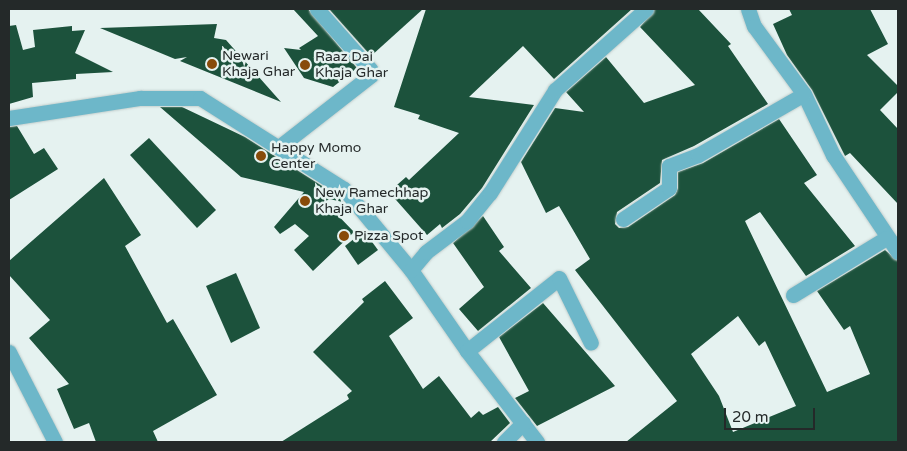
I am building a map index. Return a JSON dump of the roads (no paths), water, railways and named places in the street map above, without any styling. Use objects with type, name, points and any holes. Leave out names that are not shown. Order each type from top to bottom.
[{"type":"street","points":[[411,270],[426,252],[473,214],[555,90],[646,9]]},
{"type":"street","points":[[748,9],[754,26],[804,94],[833,155],[886,238],[898,252]]},
{"type":"street","points":[[279,147],[371,75],[370,69],[321,10]]},
{"type":"street","points":[[623,220],[670,188],[669,166],[698,155],[804,94]]},
{"type":"street","points":[[9,118],[140,98],[200,98],[344,189],[411,270],[467,351],[538,442]]},
{"type":"street","points":[[793,295],[886,238]]},
{"type":"street","points":[[467,351],[559,278],[591,343]]},
{"type":"street","points":[[9,352],[55,442]]},
{"type":"street","points":[[504,442],[523,423]]},
{"type":"place","name":"Newari Khaja Ghar","points":[[212,64]]},
{"type":"place","name":"Raaz Dai Khaja Ghar","points":[[305,65]]},
{"type":"place","name":"Happy Momo Center","points":[[261,156]]},
{"type":"place","name":"New Ramechhap Khaja Ghar","points":[[305,201]]},
{"type":"place","name":"Pizza Spot","points":[[344,236]]}]
